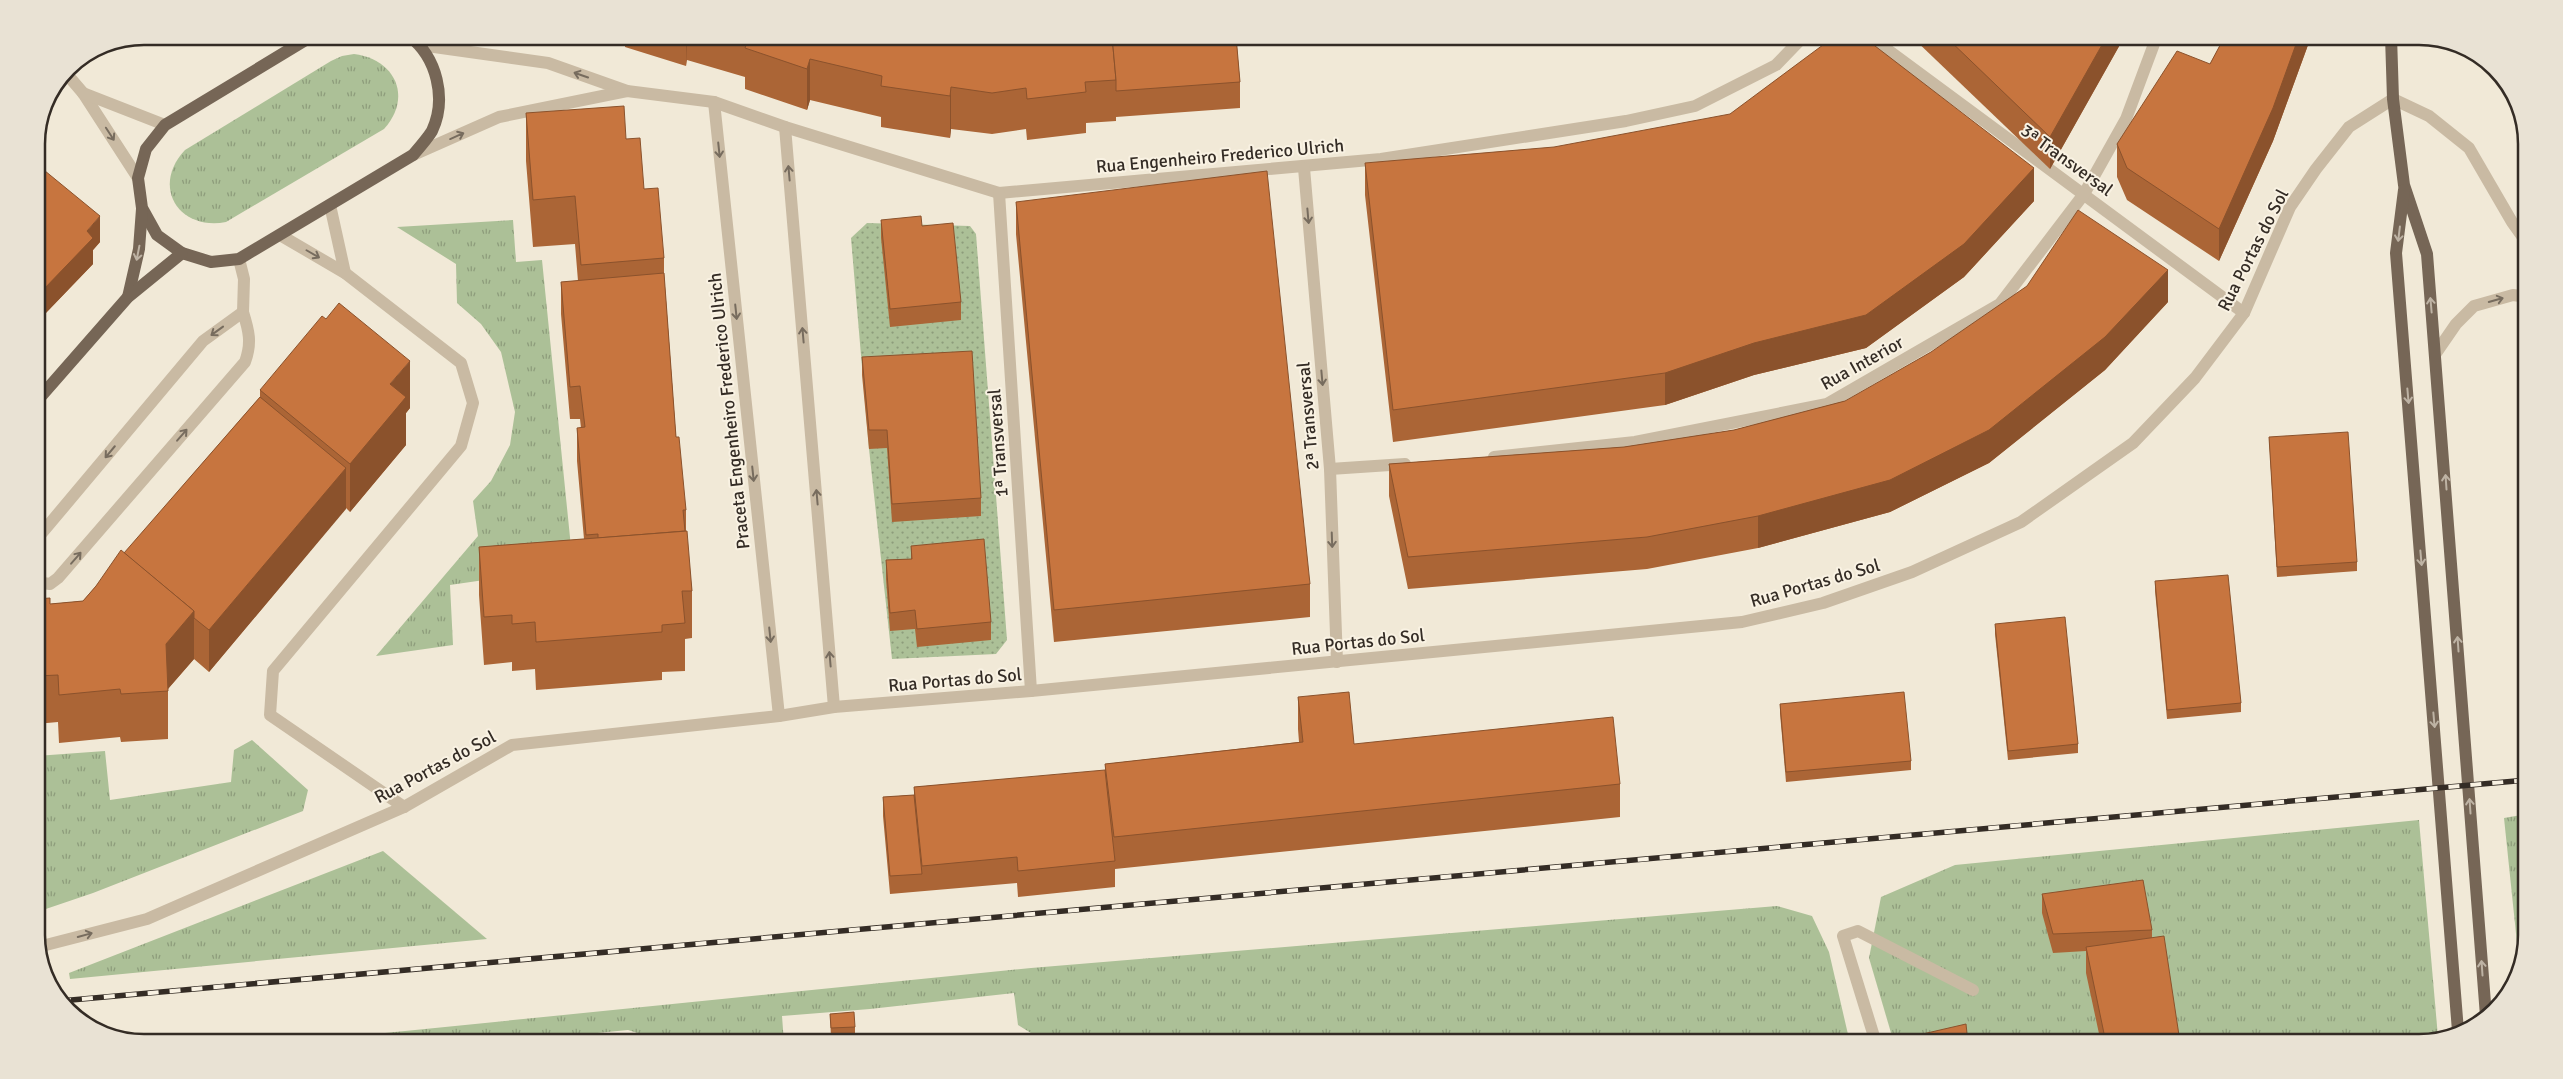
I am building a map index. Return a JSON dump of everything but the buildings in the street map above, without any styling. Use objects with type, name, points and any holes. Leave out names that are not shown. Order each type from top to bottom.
[{"type":"main road","points":[[128,297],[139,249],[142,208],[138,178],[146,149],[165,125],[297,45]]},
{"type":"main road","points":[[142,208],[157,235],[182,253],[211,262],[239,260],[413,156],[432,131],[439,102],[435,71],[420,45]]},
{"type":"main road","points":[[2391,45],[2393,99],[2404,185],[2427,254],[2485,1008]]},
{"type":"main road","points":[[2404,185],[2396,253],[2458,1026]]},
{"type":"main road","points":[[45,392],[128,297],[182,253]]},
{"type":"street","name":"Rua Engenheiro Frederico Ulrich","points":[[420,45],[548,63],[628,91],[714,102],[785,127],[999,193],[1381,160],[1626,121],[1695,106],[1776,65],[1795,45]]},
{"type":"street","name":"3ª Transversal","points":[[1881,45],[2244,312]]},
{"type":"street","name":"Rua Interior","points":[[1483,458],[1635,442],[1827,404],[2000,304],[2084,194],[2126,119],[2154,45]]},
{"type":"street","points":[[70,78],[83,93],[138,178]]},
{"type":"street","name":"Rua Engenheiro Frederico Ulrich","points":[[413,156],[499,117],[628,91]]},
{"type":"street","points":[[83,93],[165,125]]},
{"type":"street","points":[[2393,99],[2429,116],[2469,148],[2518,231]]},
{"type":"street","name":"Rua Portas do Sol","points":[[46,945],[147,919],[404,807],[512,745],[778,716],[834,707],[1032,691],[1742,622],[1823,603],[1912,572],[2021,522],[2133,443],[2195,378],[2244,312],[2290,207],[2316,169],[2349,126],[2393,99]]},
{"type":"street","name":"Praceta Engenheiro Frederico Ulrich","points":[[714,102],[778,716]]},
{"type":"street","points":[[785,127],[834,707]]},
{"type":"street","name":"2ª Transversal","points":[[1304,168],[1330,469],[1337,662]]},
{"type":"street","name":"1ª Transversal","points":[[999,193],[1032,691]]},
{"type":"street","points":[[330,205],[345,273]]},
{"type":"street","points":[[280,235],[345,273],[461,363],[472,403],[461,446],[274,671],[270,715],[404,807]]},
{"type":"street","points":[[45,583],[50,584],[58,578],[245,362],[250,349],[251,335],[243,312],[244,279],[239,260]]},
{"type":"street","points":[[2436,353],[2456,324],[2474,306],[2513,295],[2518,296]]},
{"type":"street","points":[[45,529],[203,341],[243,312]]},
{"type":"street","points":[[1330,469],[1416,464]]},
{"type":"street","points":[[1873,1034],[1844,936],[1858,931],[1973,990]]},
{"type":"green space","points":[[354,54],[368,57],[380,63],[389,71],[395,81],[398,93],[397,104],[393,117],[384,129],[226,222],[209,223],[195,220],[183,213],[175,203],[170,191],[170,178],[175,164],[185,150],[331,61],[342,56]]},
{"type":"green space","points":[[513,220],[516,262],[542,260],[573,567],[450,585],[453,645],[376,656],[478,536],[473,501],[491,481],[510,445],[515,412],[501,352],[481,324],[457,303],[456,264],[397,227]]},
{"type":"green space","points":[[867,223],[970,226],[976,234],[1007,640],[996,654],[892,659],[869,449],[851,238]]},
{"type":"green space","points":[[252,740],[308,790],[303,811],[93,893],[45,909],[45,755],[105,751],[110,800],[231,782],[234,750]]},
{"type":"green space","points":[[2518,816],[2517,946],[2504,818]]},
{"type":"green space","points":[[2419,820],[2438,1032],[2419,1034],[1891,1034],[1869,958],[1881,897],[1955,865]]},
{"type":"green space","points":[[383,851],[487,939],[70,979],[69,973]]},
{"type":"green space","points":[[1777,906],[1812,916],[1829,952],[1848,1034],[1032,1034],[1018,1025],[1014,993],[870,1009],[782,1016],[783,1034],[641,1034],[628,1030],[587,1034],[375,1034],[1031,968]]},
{"type":"railway","points":[[70,1000],[2518,781]]}]
